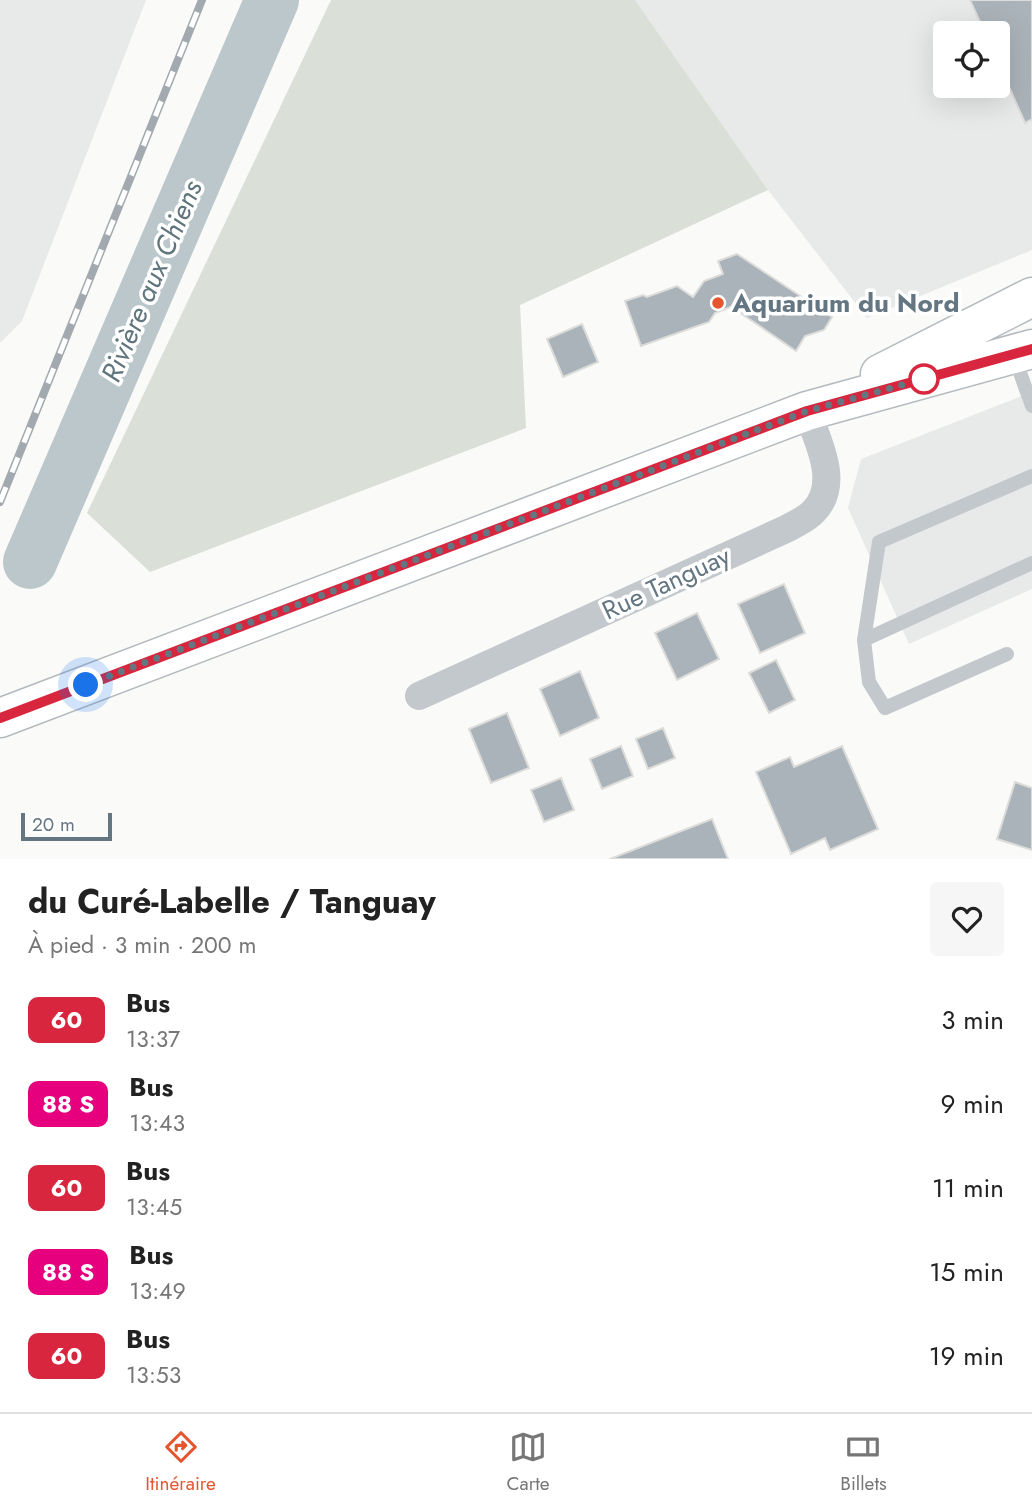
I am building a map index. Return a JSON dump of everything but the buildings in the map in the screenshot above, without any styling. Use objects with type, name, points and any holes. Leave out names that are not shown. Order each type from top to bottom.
[{"type":"main road","points":[[807,411],[1032,297]]},
{"type":"main road","points":[[17,712],[807,411],[1023,352]]},
{"type":"street","name":"Rue Tanguay","points":[[419,696],[786,529],[813,513],[824,497],[825,465],[807,411]]},
{"type":"lane","points":[[1023,352],[1032,406]]},
{"type":"lane","points":[[1007,654],[885,708],[869,682],[863,640],[879,542],[1032,476]]},
{"type":"lane","points":[[863,640],[1032,563]]},
{"type":"shaded area","points":[[0,0],[146,0],[22,321],[0,343]]},
{"type":"shaded area","points":[[331,0],[635,0],[768,190],[520,305],[526,428],[150,572],[87,513]]},
{"type":"shaded area","points":[[635,0],[1032,0],[1032,250],[867,318],[768,190]]},
{"type":"shaded area","points":[[1032,392],[1032,589],[909,644],[848,508],[861,459]]},
{"type":"waterway","name":"Rivière aux Chiens","points":[[30,562],[272,0]]},
{"type":"railway","points":[[0,502],[202,0]]},
{"type":"bus line","name":"60","points":[[0,718],[807,411],[1032,349]]},
{"type":"place","name":"Aquarium du Nord","points":[[718,303]]},
{"type":"route","points":[[86,685],[807,411],[924,379]]}]
